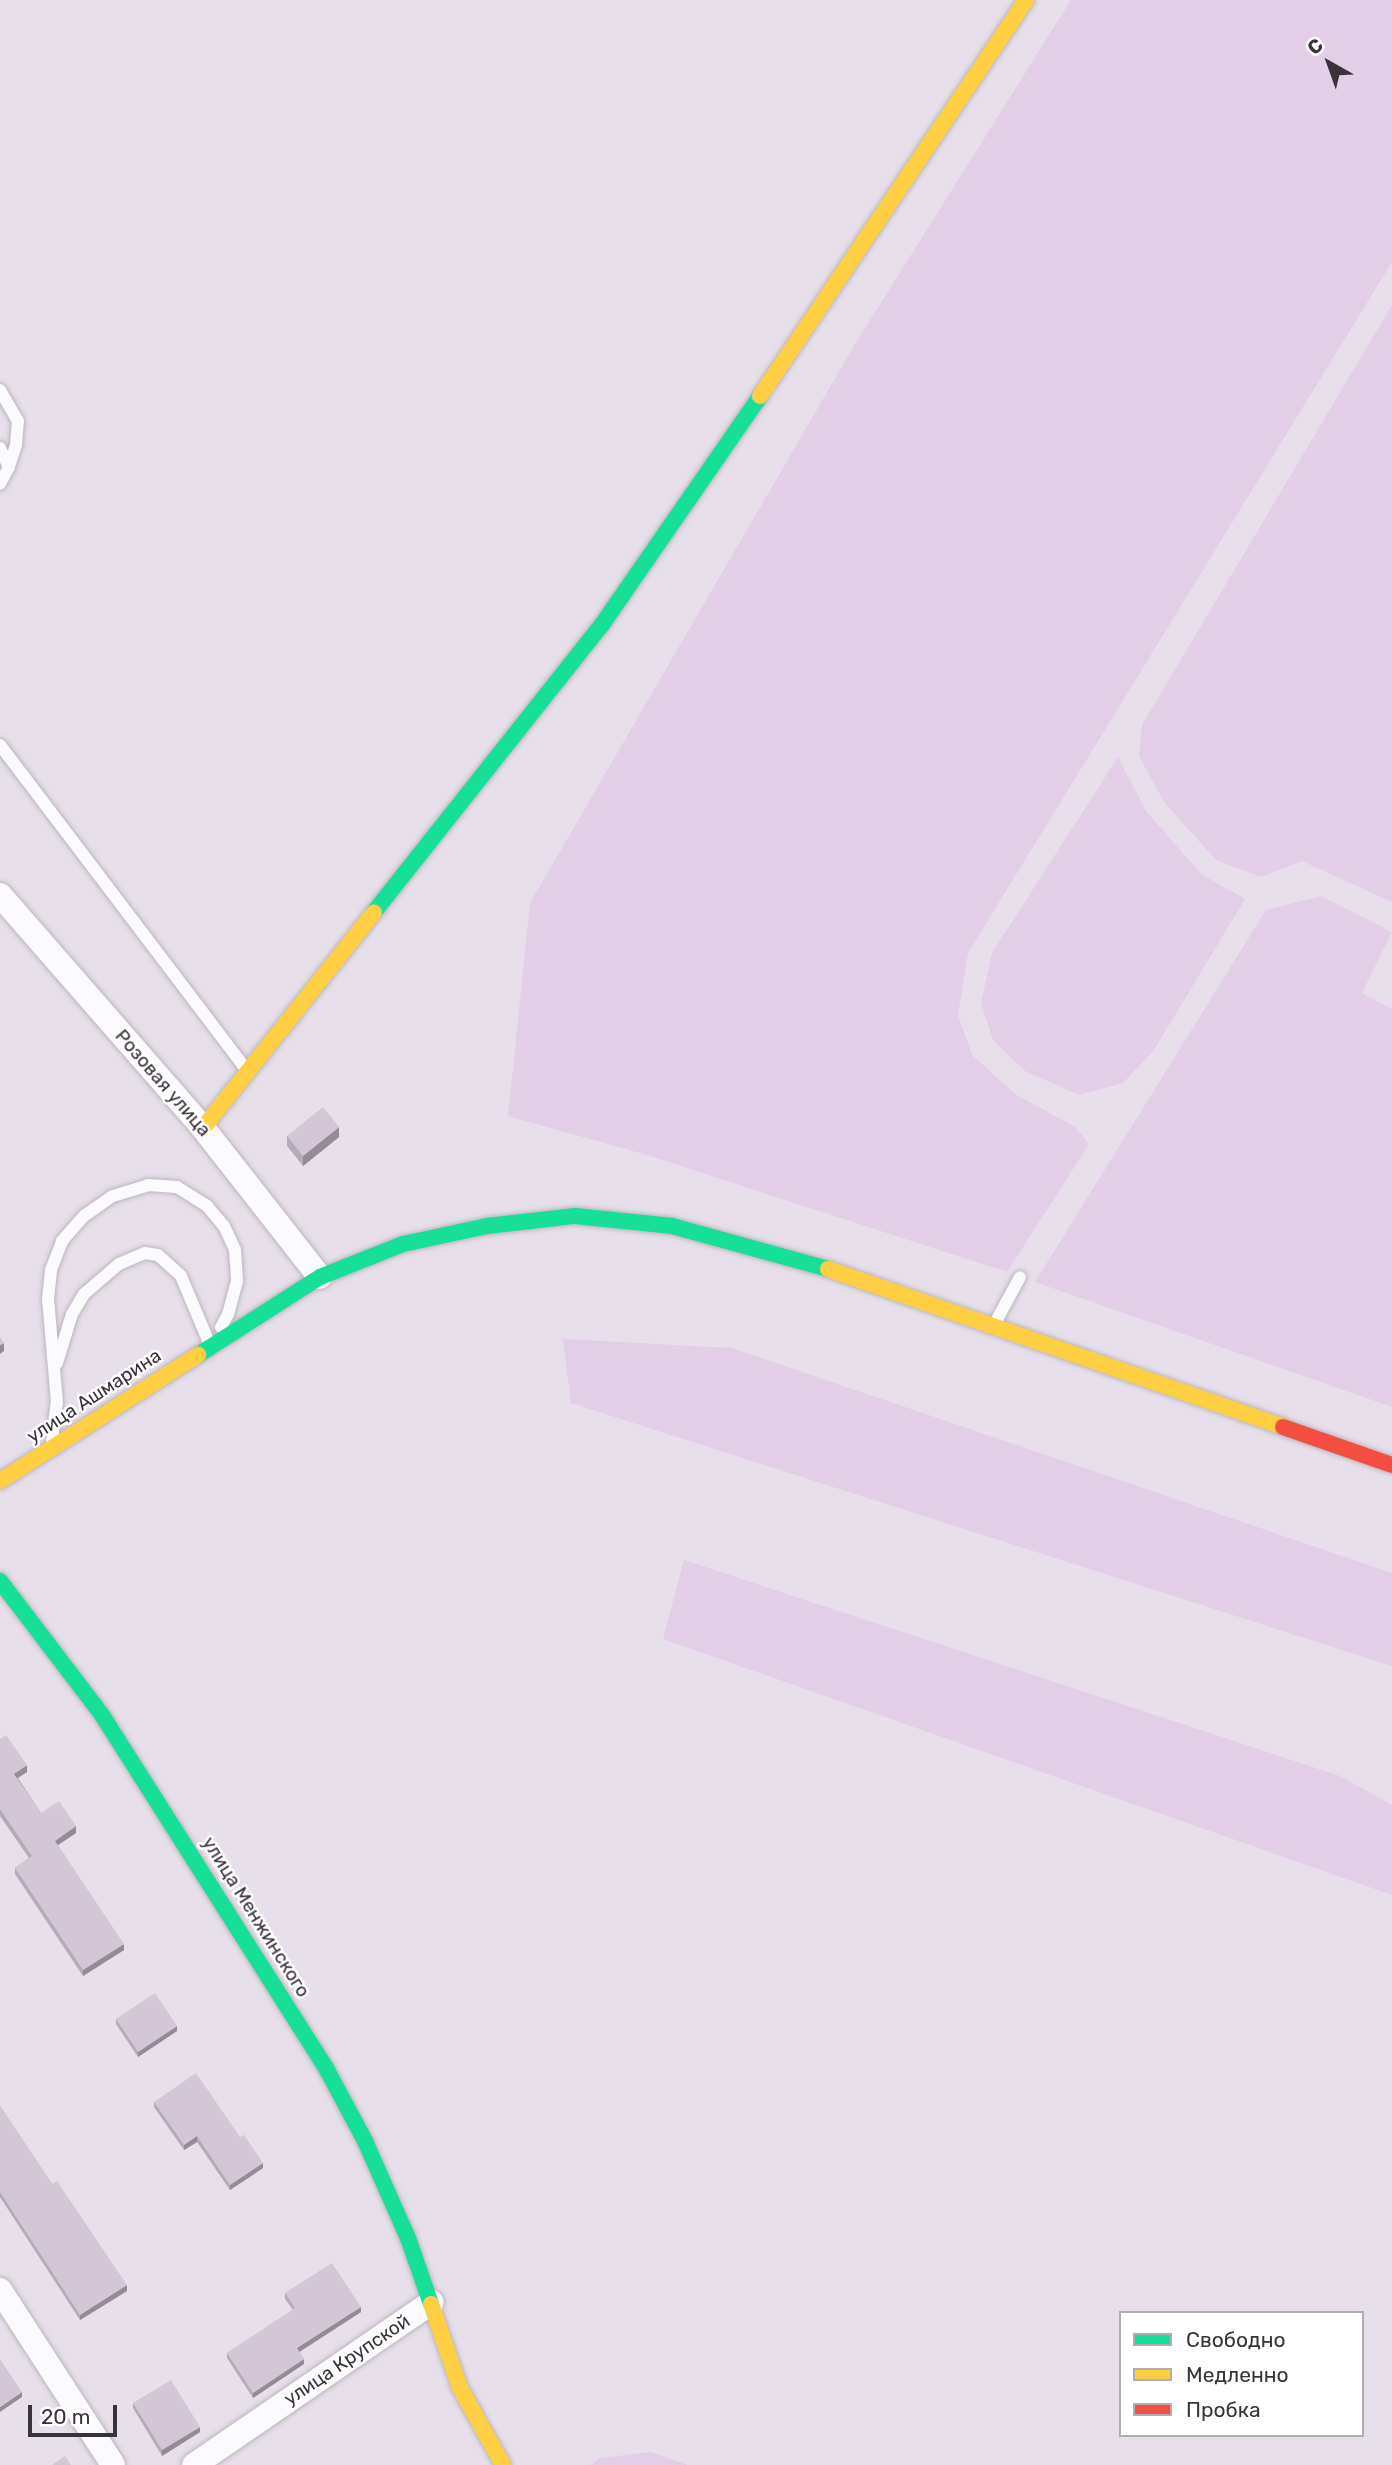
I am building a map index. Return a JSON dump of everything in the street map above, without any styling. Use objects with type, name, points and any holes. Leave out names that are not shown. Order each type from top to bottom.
[{"type":"street","points":[[202,1128],[601,626],[816,314],[1026,0]]},
{"type":"street","name":"Розовая улица","points":[[0,895],[202,1128],[320,1277]]},
{"type":"street","name":"улица Ашмарина","points":[[0,1481],[320,1277],[403,1244],[487,1226],[575,1216],[672,1226],[817,1265],[1392,1465]]},
{"type":"street","name":"улица Менжинского","points":[[0,1581],[102,1715],[327,2070],[365,2141],[408,2238],[460,2388],[503,2465]]},
{"type":"street","points":[[0,2290],[113,2465]]},
{"type":"street","name":"улица Крупской","points":[[194,2465],[432,2302]]},
{"type":"lane","points":[[0,390],[18,421],[16,445],[0,484]]},
{"type":"lane","points":[[0,448],[9,467]]},
{"type":"lane","points":[[0,746],[247,1072]]},
{"type":"lane","points":[[50,1449],[57,1403],[48,1300],[51,1270],[62,1241],[84,1216],[113,1196],[148,1185],[177,1187],[207,1206],[224,1226],[235,1250],[237,1281],[229,1314],[210,1346]]},
{"type":"lane","points":[[55,1370],[72,1314],[84,1294],[119,1264],[145,1253],[158,1255],[181,1276],[210,1346]]},
{"type":"lane","points":[[993,1327],[1020,1277]]},
{"type":"shaded area","points":[[1071,0],[1392,0],[1392,262],[968,953],[958,1015],[972,1055],[1015,1094],[1075,1127],[1089,1144],[1007,1272],[647,1155],[508,1116],[530,903],[855,344]]},
{"type":"shaded area","points":[[1392,305],[1392,902],[1302,861],[1261,877],[1216,860],[1164,802],[1139,756],[1142,725]]},
{"type":"shaded area","points":[[1118,757],[1146,811],[1201,874],[1245,899],[1154,1050],[1123,1083],[1079,1095],[1025,1071],[993,1040],[981,1003],[992,953]]},
{"type":"shaded area","points":[[1321,896],[1392,932],[1362,993],[1392,1009],[1392,1407],[1035,1282],[1266,910]]},
{"type":"shaded area","points":[[563,1339],[732,1348],[1392,1573],[1392,1666],[571,1403]]},
{"type":"shaded area","points":[[684,1560],[1340,1776],[1392,1805],[1392,1895],[663,1639]]},
{"type":"shaded area","points":[[651,2452],[688,2465],[591,2465],[600,2458]]},
{"type":"building","points":[[323,1107],[339,1127],[303,1156],[287,1136]]},
{"type":"building","points":[[6,1735],[27,1765],[14,1774],[41,1813],[59,1801],[76,1826],[55,1841],[124,1944],[83,1970],[15,1868],[32,1856],[0,1809],[0,1739]]},
{"type":"building","points":[[155,1993],[177,2026],[138,2052],[116,2019]]},
{"type":"building","points":[[196,2073],[240,2137],[244,2135],[263,2163],[230,2185],[197,2136],[184,2145],[154,2102]]},
{"type":"building","points":[[0,2106],[52,2184],[57,2181],[127,2285],[80,2315],[0,2192]]},
{"type":"building","points":[[332,2263],[361,2307],[297,2348],[304,2359],[253,2393],[227,2353],[295,2308],[285,2293]]},
{"type":"building","points":[[0,2359],[22,2392],[0,2407]]},
{"type":"building","points":[[171,2380],[200,2427],[162,2450],[133,2403]]},
{"type":"building","points":[[65,2456],[71,2465],[52,2465]]},
{"type":"traffic: fast","points":[[374,912],[601,626],[760,396]]},
{"type":"traffic: fast","points":[[198,1355],[320,1277],[403,1244],[487,1226],[575,1216],[672,1226],[828,1269]]},
{"type":"traffic: fast","points":[[0,1581],[102,1715],[327,2070],[365,2141],[408,2238],[431,2304]]},
{"type":"traffic: slow","points":[[760,396],[1026,0]]},
{"type":"traffic: slow","points":[[203,1128],[374,912]]},
{"type":"traffic: slow","points":[[828,1269],[1283,1427]]},
{"type":"traffic: slow","points":[[0,1481],[198,1355]]},
{"type":"traffic: slow","points":[[431,2304],[460,2388],[503,2465]]},
{"type":"traffic: jam","points":[[1283,1427],[1392,1465]]}]
